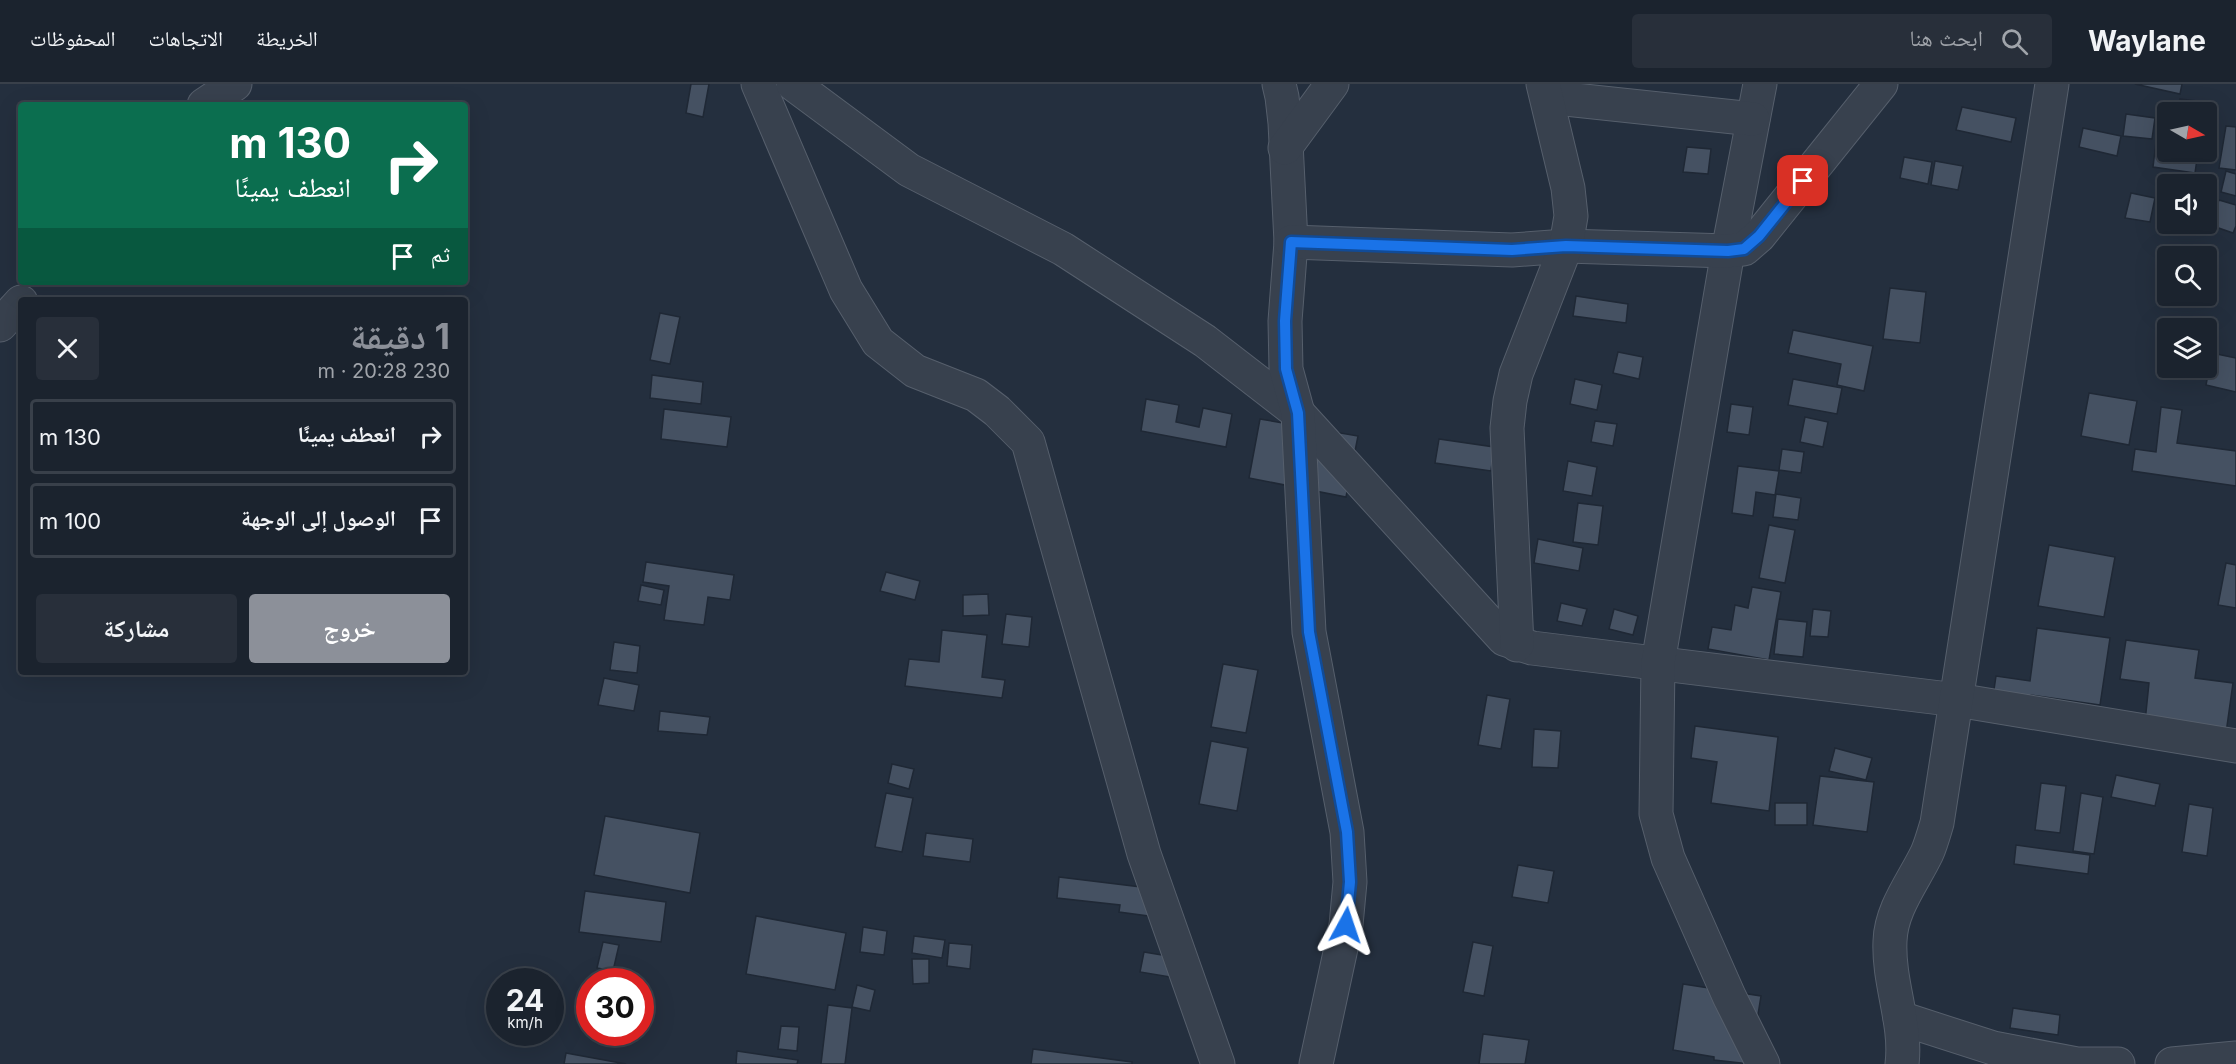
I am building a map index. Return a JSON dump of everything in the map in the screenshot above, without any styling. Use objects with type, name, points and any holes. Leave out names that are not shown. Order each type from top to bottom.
[{"type":"street","points":[[208,102],[234,84]]},
{"type":"street","points":[[758,84],[846,290],[878,342],[915,371],[976,395],[997,411],[1028,442],[1144,854],[1218,1064]]},
{"type":"street","points":[[793,84],[909,170],[1063,249],[1196,335],[1298,413],[1504,639],[1517,645],[1957,700],[2236,746]]},
{"type":"street","points":[[1279,84],[1282,97],[1291,242],[1285,321],[1286,369],[1298,413],[1309,632],[1347,832],[1350,882],[1346,925],[1316,1064]]},
{"type":"street","points":[[1285,148],[1332,84]]},
{"type":"street","points":[[1760,84],[1728,251],[1659,663],[1656,813],[1668,858],[1729,996],[1763,1064]]},
{"type":"street","points":[[1291,242],[1512,250],[1566,246],[1728,251],[1744,249],[1759,236],[1881,84]]},
{"type":"street","points":[[1902,1064],[1900,1018],[1892,977],[1890,940],[1898,906],[1928,852],[1938,823],[2052,84]]},
{"type":"street","points":[[1517,645],[1507,428],[1510,401],[1516,374],[1566,246],[1570,216],[1568,188],[1545,90],[1753,119]]},
{"type":"street","points":[[26,297],[36,285]]},
{"type":"street","points":[[0,325],[18,305]]},
{"type":"street","points":[[1900,1018],[1993,1048],[2077,1064],[2118,1064]]},
{"type":"street","points":[[2172,1064],[2236,1058]]},
{"type":"building","points":[[691,84],[709,84],[703,117],[686,113]]},
{"type":"building","points":[[2135,84],[2182,84],[2180,94]]},
{"type":"building","points":[[2180,99],[2205,102],[2180,102]]},
{"type":"building","points":[[1962,107],[2016,118],[2011,142],[1956,130]]},
{"type":"building","points":[[2126,114],[2155,118],[2152,139],[2123,136]]},
{"type":"building","points":[[2226,126],[2236,127],[2236,170],[2219,168]]},
{"type":"building","points":[[2083,128],[2121,136],[2117,156],[2079,147]]},
{"type":"building","points":[[2156,142],[2157,162],[2197,162],[2195,173],[2153,167]]},
{"type":"building","points":[[1687,147],[1711,149],[1708,174],[1683,172]]},
{"type":"building","points":[[1904,157],[1932,162],[1928,184],[1900,178]]},
{"type":"building","points":[[1935,161],[1963,166],[1958,190],[1931,185]]},
{"type":"building","points":[[2226,171],[2236,174],[2236,196],[2221,192]]},
{"type":"building","points":[[2131,193],[2155,198],[2150,222],[2125,218]]},
{"type":"building","points":[[2219,200],[2236,205],[2236,226],[2233,233],[2217,227]]},
{"type":"building","points":[[1890,288],[1926,292],[1920,343],[1883,339]]},
{"type":"building","points":[[1576,296],[1628,304],[1626,323],[1573,316]]},
{"type":"building","points":[[660,313],[680,317],[670,364],[650,360]]},
{"type":"building","points":[[1793,330],[1873,346],[1864,391],[1837,385],[1841,364],[1788,353]]},
{"type":"building","points":[[1618,352],[1643,357],[1639,379],[1613,373]]},
{"type":"building","points":[[2217,354],[2236,358],[2236,392],[2206,385],[2207,378],[2217,378]]},
{"type":"building","points":[[652,375],[703,382],[701,404],[650,398]]},
{"type":"building","points":[[1575,379],[1602,385],[1597,410],[1570,404]]},
{"type":"building","points":[[1793,379],[1842,388],[1837,414],[1788,405]]},
{"type":"building","points":[[2089,393],[2137,401],[2129,445],[2081,436]]},
{"type":"building","points":[[1146,399],[1179,405],[1176,422],[1199,427],[1203,408],[1232,414],[1226,447],[1141,431]]},
{"type":"building","points":[[1731,404],[1753,407],[1749,435],[1727,432]]},
{"type":"building","points":[[2161,407],[2182,410],[2177,443],[2236,451],[2236,486],[2132,471],[2135,449],[2156,452]]},
{"type":"building","points":[[664,409],[731,417],[727,447],[661,439]]},
{"type":"building","points":[[1805,417],[1828,422],[1823,447],[1800,442]]},
{"type":"building","points":[[1260,419],[1358,436],[1346,497],[1249,478]]},
{"type":"building","points":[[1595,421],[1617,424],[1613,446],[1591,442]]},
{"type":"building","points":[[1439,439],[1494,447],[1491,471],[1435,463]]},
{"type":"building","points":[[1782,449],[1804,452],[1801,473],[1779,470]]},
{"type":"building","points":[[1568,461],[1597,467],[1592,496],[1563,491]]},
{"type":"building","points":[[1738,466],[1779,471],[1775,495],[1756,492],[1753,516],[1732,513]]},
{"type":"building","points":[[1776,494],[1801,498],[1798,520],[1773,517]]},
{"type":"building","points":[[1578,503],[1603,506],[1598,545],[1573,542]]},
{"type":"building","points":[[1769,525],[1795,530],[1785,583],[1759,578]]},
{"type":"building","points":[[1538,539],[1583,548],[1579,571],[1534,563]]},
{"type":"building","points":[[2049,545],[2115,557],[2104,617],[2038,606]]},
{"type":"building","points":[[646,562],[734,575],[730,600],[708,597],[704,625],[664,620],[669,586],[643,582]]},
{"type":"building","points":[[2226,563],[2236,565],[2236,608],[2218,605]]},
{"type":"building","points":[[886,572],[920,581],[915,600],[880,591]]},
{"type":"building","points":[[641,585],[664,590],[661,605],[638,601]]},
{"type":"building","points":[[1752,587],[1781,592],[1769,660],[1708,649],[1712,627],[1731,630],[1735,605],[1748,608]]},
{"type":"building","points":[[988,594],[989,615],[963,616],[963,595]]},
{"type":"building","points":[[1561,603],[1587,609],[1582,626],[1557,621]]},
{"type":"building","points":[[1614,609],[1638,616],[1633,635],[1609,629]]},
{"type":"building","points":[[1813,609],[1831,611],[1828,637],[1810,636]]},
{"type":"building","points":[[1006,614],[1032,617],[1029,647],[1002,644]]},
{"type":"building","points":[[1778,619],[1807,622],[1803,657],[1774,654]]},
{"type":"building","points":[[2037,628],[2110,638],[2100,705],[2031,695],[2027,722],[1990,717],[1996,676],[2030,681]]},
{"type":"building","points":[[942,630],[987,635],[982,677],[1005,680],[1002,698],[905,686],[909,659],[939,662]]},
{"type":"building","points":[[2126,640],[2199,650],[2195,678],[2233,683],[2226,733],[2145,722],[2149,683],[2120,679]]},
{"type":"building","points":[[614,642],[640,646],[637,673],[610,670]]},
{"type":"building","points":[[1223,664],[1258,670],[1246,733],[1211,727]]},
{"type":"building","points":[[604,678],[639,685],[634,711],[598,705]]},
{"type":"building","points":[[1487,695],[1510,699],[1501,749],[1478,745]]},
{"type":"building","points":[[660,711],[710,717],[707,735],[658,731]]},
{"type":"building","points":[[1695,726],[1778,737],[1769,811],[1711,803],[1717,762],[1691,758]]},
{"type":"building","points":[[1534,729],[1561,731],[1558,768],[1532,767]]},
{"type":"building","points":[[1211,741],[1248,748],[1237,811],[1199,804]]},
{"type":"building","points":[[1835,748],[1872,758],[1866,780],[1829,771]]},
{"type":"building","points":[[892,764],[914,769],[909,789],[888,783]]},
{"type":"building","points":[[2116,775],[2160,784],[2155,806],[2111,797]]},
{"type":"building","points":[[1820,776],[1874,782],[1867,832],[1813,825]]},
{"type":"building","points":[[2041,783],[2066,786],[2060,833],[2035,830]]},
{"type":"building","points":[[886,793],[913,798],[902,852],[875,847]]},
{"type":"building","points":[[2081,793],[2103,797],[2094,854],[2073,851]]},
{"type":"building","points":[[1775,803],[1807,803],[1807,825],[1775,825]]},
{"type":"building","points":[[2189,804],[2213,808],[2207,856],[2182,852]]},
{"type":"building","points":[[605,816],[700,833],[690,893],[594,875]]},
{"type":"building","points":[[926,833],[973,839],[970,862],[923,856]]},
{"type":"building","points":[[2016,845],[2090,855],[2088,874],[2014,864]]},
{"type":"building","points":[[1518,865],[1554,871],[1548,903],[1512,897]]},
{"type":"building","points":[[1059,877],[1174,891],[1171,919],[1119,912],[1120,905],[1057,898]]},
{"type":"building","points":[[585,891],[666,902],[661,942],[579,932]]},
{"type":"building","points":[[756,916],[846,933],[835,990],[746,974]]},
{"type":"building","points":[[863,927],[887,931],[884,955],[860,952]]},
{"type":"building","points":[[914,936],[945,940],[942,958],[912,953]]},
{"type":"building","points":[[603,942],[619,945],[614,968],[597,968]]},
{"type":"building","points":[[1473,942],[1493,946],[1484,996],[1463,992]]},
{"type":"building","points":[[949,943],[972,945],[970,969],[947,966]]},
{"type":"building","points":[[1144,952],[1186,959],[1182,979],[1140,972]]},
{"type":"building","points":[[912,959],[929,959],[929,983],[913,984]]},
{"type":"building","points":[[1683,984],[1761,996],[1750,1064],[1714,1060],[1714,1057],[1673,1050]]},
{"type":"building","points":[[857,985],[875,990],[870,1011],[852,1007]]},
{"type":"building","points":[[828,1005],[852,1008],[845,1064],[821,1064]]},
{"type":"building","points":[[2013,1008],[2060,1015],[2058,1035],[2010,1028]]},
{"type":"building","points":[[781,1026],[799,1027],[797,1051],[778,1049]]},
{"type":"building","points":[[1483,1034],[1529,1040],[1525,1064],[1479,1064]]},
{"type":"building","points":[[1033,1049],[1132,1062],[1132,1064],[1031,1064]]},
{"type":"building","points":[[737,1051],[798,1060],[797,1064],[736,1064]]},
{"type":"building","points":[[566,1053],[626,1064],[564,1064]]},
{"type":"route","points":[[1346,925],[1350,882],[1347,832],[1309,632],[1298,413],[1286,369],[1285,321],[1291,242],[1512,250],[1566,246],[1728,251],[1744,249],[1759,236],[1803,181]]}]
